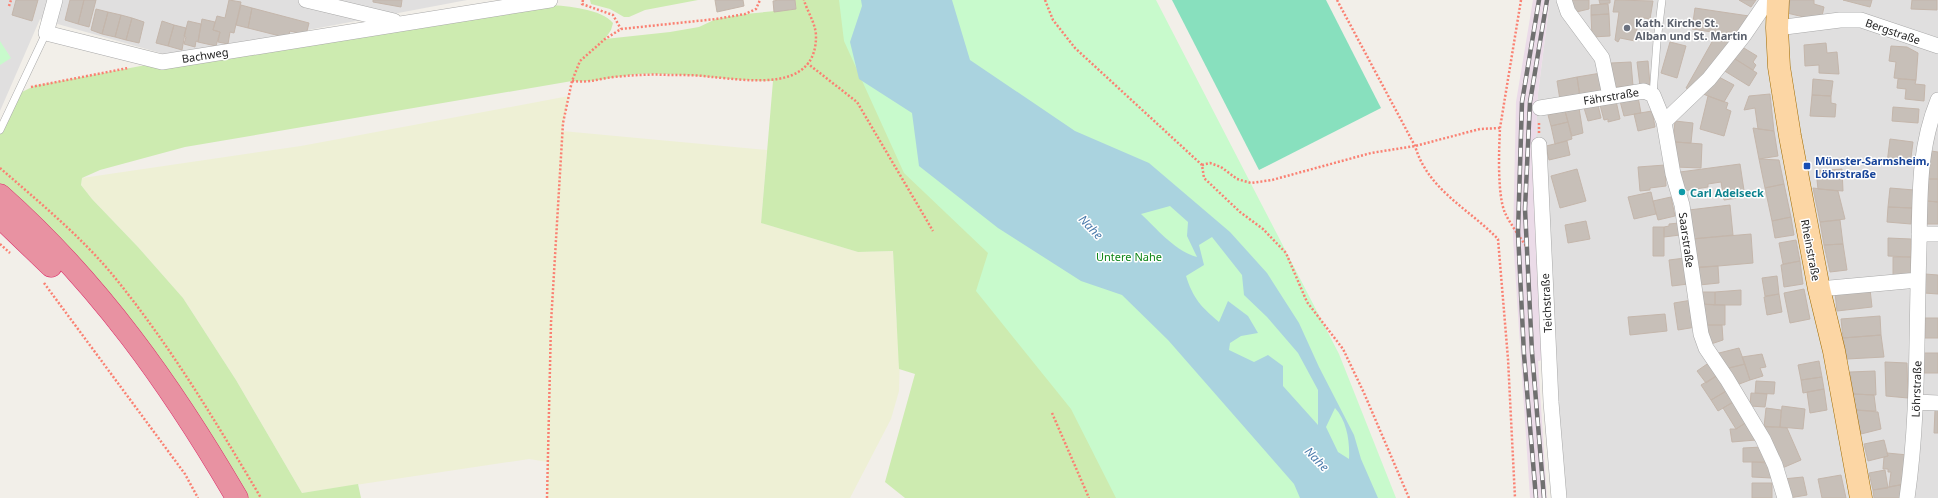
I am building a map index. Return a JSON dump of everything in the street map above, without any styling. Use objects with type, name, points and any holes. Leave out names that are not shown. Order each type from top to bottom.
[{"type":"highway","points":[[0,195],[54,246],[140,348],[190,418],[237,498]]},
{"type":"highway","points":[[0,217],[49,263],[77,293],[130,356],[177,424],[220,498]]},
{"type":"main road","name":"Rheinstraße","points":[[1778,0],[1777,28],[1779,68],[1818,289],[1834,351],[1861,498]]},
{"type":"street","points":[[46,33],[55,0]]},
{"type":"street","name":"Bachweg","points":[[306,0],[347,5],[400,23]]},
{"type":"street","name":"Bachweg","points":[[46,33],[162,62],[550,0]]},
{"type":"street","points":[[1564,0],[1568,12],[1602,58],[1610,96]]},
{"type":"street","points":[[1664,122],[1709,79],[1744,35],[1768,0]]},
{"type":"street","name":"Bergstraße","points":[[1777,28],[1840,20],[1861,20],[1938,46]]},
{"type":"street","name":"Fährstraße","points":[[1540,108],[1644,91],[1653,95],[1664,122]]},
{"type":"street","name":"Löhrstraße","points":[[1907,498],[1913,460],[1916,402],[1922,161],[1925,139],[1938,100]]},
{"type":"street","name":"Saarstraße","points":[[1664,122],[1673,174],[1682,205],[1701,334],[1706,348],[1727,379],[1763,439],[1775,465],[1785,498]]},
{"type":"street","name":"Teichstraße","points":[[1539,145],[1551,402],[1559,498]]},
{"type":"street","points":[[1919,234],[1938,234]]},
{"type":"street","points":[[1818,289],[1918,280]]},
{"type":"street","points":[[1916,402],[1938,403]]},
{"type":"lane","points":[[1653,95],[1662,0]]},
{"type":"lane","points":[[0,130],[46,33]]},
{"type":"path","points":[[9,6],[11,0]]},
{"type":"path","points":[[583,0],[582,4],[613,14],[621,29]]},
{"type":"path","points":[[547,498],[551,323],[558,187],[563,123],[572,81],[580,61],[605,39],[621,29],[716,19],[745,14],[756,9],[760,0]]},
{"type":"path","points":[[572,81],[589,82],[612,77],[639,74],[705,76],[773,81],[789,77],[799,72],[813,54],[816,33],[804,0]]},
{"type":"path","points":[[1045,0],[1053,20],[1076,48],[1202,165],[1204,178],[1240,212],[1263,229],[1286,253],[1307,302],[1343,349],[1364,392],[1409,498]]},
{"type":"path","points":[[1337,0],[1416,146],[1420,161],[1440,190],[1498,240],[1508,359],[1516,498]]},
{"type":"path","points":[[1521,0],[1500,128],[1501,181],[1505,212],[1526,246],[1544,267]]},
{"type":"path","points":[[807,63],[857,102],[933,231]]},
{"type":"path","points":[[16,95],[34,86],[132,68]]},
{"type":"path","points":[[1539,145],[1540,108]]},
{"type":"path","points":[[1202,165],[1210,163],[1221,167],[1237,178],[1251,183],[1272,180],[1371,153],[1416,146],[1480,129],[1500,128]]},
{"type":"path","points":[[0,244],[11,254]]},
{"type":"path","points":[[39,278],[185,474],[198,498]]},
{"type":"path","points":[[1052,413],[1089,498]]},
{"type":"shaded area","points":[[0,0],[467,0],[171,56],[40,19],[0,111]]},
{"type":"shaded area","points":[[1533,0],[1550,0],[1538,93],[1536,140],[1544,360],[1538,361],[1547,498],[1530,498],[1513,238],[1516,102]]},
{"type":"shaded area","points":[[1550,0],[1938,0],[1938,498],[1554,498],[1536,140],[1538,93]]},
{"type":"green space","points":[[590,0],[698,0],[645,10],[629,17],[624,17],[610,9],[591,4]]},
{"type":"green space","points":[[795,0],[861,0],[912,113],[1300,498],[905,498],[885,482],[915,374],[899,369],[893,251],[858,252],[761,223],[773,81],[739,80],[689,75],[639,74],[589,81],[572,81],[185,147],[100,170],[82,178],[81,185],[92,199],[138,247],[183,298],[236,380],[302,493],[358,484],[361,498],[247,498],[0,185],[0,130],[16,95],[34,86],[162,62],[550,5],[593,11],[608,18],[613,23],[611,30],[605,39],[670,32],[699,27],[716,19],[745,14],[796,9]]},
{"type":"green space","name":"Untere Nahe","points":[[839,0],[1156,0],[1339,354],[1396,498],[1116,498],[1071,409],[976,291],[988,253],[904,173],[844,41]]},
{"type":"green space","points":[[1172,0],[1326,0],[1381,108],[1259,170]]},
{"type":"green space","points":[[0,41],[11,58],[0,65]]},
{"type":"green space","points":[[569,96],[562,131],[767,150],[761,223],[858,252],[893,251],[896,317],[900,355],[899,391],[891,419],[850,498],[547,498],[548,462],[529,459],[302,493],[236,380],[183,298],[138,247],[92,199],[81,185],[82,178],[301,146]]},
{"type":"water","name":"Nahe","points":[[861,0],[952,0],[970,60],[1075,131],[1149,163],[1230,232],[1267,273],[1299,323],[1319,367],[1354,435],[1361,459],[1378,498],[1300,498],[1294,484],[1168,340],[1122,295],[1081,281],[998,228],[919,166],[912,113],[859,79],[850,42],[862,6]],"holes":[[[1170,206],[1188,222],[1187,236],[1197,257],[1174,245],[1141,214]],[[1212,237],[1242,275],[1244,295],[1267,317],[1298,353],[1318,390],[1318,425],[1283,386],[1283,366],[1268,355],[1254,362],[1229,350],[1230,343],[1241,336],[1258,333],[1248,316],[1228,301],[1219,322],[1198,302],[1186,276],[1204,265],[1199,245]],[[1335,408],[1339,413],[1347,432],[1349,459],[1338,452],[1326,427]]]},
{"type":"building","points":[[16,0],[38,0],[32,21],[12,15]]},
{"type":"building","points":[[70,0],[84,0],[78,24],[65,20]]},
{"type":"building","points":[[84,0],[96,0],[89,27],[78,24]]},
{"type":"building","points":[[229,0],[241,2],[234,33],[230,32],[228,44],[218,42],[220,32],[213,30],[217,16],[225,18]]},
{"type":"building","points":[[373,0],[402,0],[401,7],[373,2]]},
{"type":"building","points":[[715,0],[743,0],[744,6],[717,12]]},
{"type":"building","points":[[795,0],[796,9],[774,12],[773,1]]},
{"type":"building","points":[[1569,0],[1589,0],[1589,9],[1572,13]]},
{"type":"building","points":[[1599,0],[1610,0],[1610,3],[1600,4]]},
{"type":"building","name":"Kath. Kirche St. Alban und St. Martin","points":[[1615,0],[1653,1],[1650,19],[1639,17],[1635,41],[1620,38],[1618,42],[1615,40],[1619,12],[1613,12]]},
{"type":"building","points":[[1739,0],[1756,0],[1751,7]]},
{"type":"building","points":[[1790,0],[1814,0],[1814,4],[1824,7],[1822,16],[1808,18],[1787,13]]},
{"type":"building","points":[[1843,0],[1872,0],[1870,7]]},
{"type":"building","points":[[1912,0],[1937,0],[1937,10],[1911,9]]},
{"type":"building","points":[[1608,4],[1609,14],[1591,15],[1591,5]]},
{"type":"building","points":[[241,5],[252,8],[248,28],[236,25]]},
{"type":"building","points":[[252,8],[309,23],[306,35],[290,31],[288,38],[248,28]]},
{"type":"building","points":[[1695,8],[1749,16],[1738,36],[1692,29]]},
{"type":"building","points":[[96,9],[108,12],[102,34],[91,30]]},
{"type":"building","points":[[108,12],[121,15],[115,37],[102,34]]},
{"type":"building","points":[[1609,14],[1610,36],[1592,37],[1591,15]]},
{"type":"building","points":[[121,15],[132,18],[126,40],[115,37]]},
{"type":"building","points":[[132,18],[144,22],[139,43],[126,40]]},
{"type":"building","points":[[202,19],[215,22],[213,30],[220,32],[216,46],[198,42]]},
{"type":"building","points":[[162,21],[174,25],[168,46],[156,43]]},
{"type":"building","points":[[188,21],[201,24],[198,42],[196,41],[195,47],[184,44],[186,37],[184,36]]},
{"type":"building","points":[[174,25],[186,28],[182,50],[168,46]]},
{"type":"building","points":[[1717,33],[1738,36],[1698,85],[1688,89],[1686,88]]},
{"type":"building","points":[[1670,42],[1686,46],[1677,78],[1661,73]]},
{"type":"building","points":[[1826,43],[1827,53],[1837,52],[1839,74],[1819,73],[1819,65],[1805,66],[1804,45]]},
{"type":"building","points":[[1739,45],[1757,56],[1753,62],[1756,65],[1753,70],[1732,57]]},
{"type":"building","points":[[1891,46],[1907,47],[1918,53],[1916,80],[1894,78],[1896,62],[1889,61]]},
{"type":"building","points":[[1732,57],[1757,73],[1749,86],[1723,70]]},
{"type":"building","points":[[1648,61],[1650,85],[1640,86],[1637,62]]},
{"type":"building","points":[[1631,62],[1633,86],[1612,87],[1611,63]]},
{"type":"building","points":[[1601,73],[1604,92],[1580,97],[1577,77]]},
{"type":"building","points":[[1717,76],[1734,85],[1724,102],[1703,94]]},
{"type":"building","points":[[1577,77],[1580,97],[1560,100],[1557,81]]},
{"type":"building","points":[[1813,79],[1833,81],[1831,96],[1812,95]]},
{"type":"building","points":[[1898,79],[1916,80],[1915,84],[1925,85],[1924,101],[1905,99],[1906,89],[1897,88]]},
{"type":"building","points":[[1770,94],[1774,131],[1758,129],[1755,108],[1744,110],[1749,96]]},
{"type":"building","points":[[1812,95],[1831,96],[1831,103],[1836,104],[1835,117],[1810,116]]},
{"type":"building","points":[[1708,96],[1728,103],[1726,109],[1731,111],[1724,136],[1700,129]]},
{"type":"building","points":[[1638,97],[1641,113],[1624,116],[1620,101]]},
{"type":"building","points":[[1616,101],[1620,119],[1608,122],[1608,119],[1604,120],[1600,105]]},
{"type":"building","points":[[1598,105],[1601,118],[1588,121],[1584,108]]},
{"type":"building","points":[[1893,107],[1919,109],[1918,123],[1892,121]]},
{"type":"building","points":[[1579,108],[1583,133],[1572,136],[1565,111]]},
{"type":"building","points":[[1565,111],[1568,122],[1551,126],[1548,115]]},
{"type":"building","points":[[1652,111],[1655,127],[1638,131],[1634,114]]},
{"type":"building","points":[[1675,121],[1693,123],[1691,143],[1673,142]]},
{"type":"building","points":[[1568,122],[1572,139],[1555,144],[1551,126]]},
{"type":"building","points":[[1753,128],[1774,131],[1778,156],[1759,159]]},
{"type":"building","points":[[1890,139],[1913,142],[1910,165],[1887,163]]},
{"type":"building","points":[[1567,141],[1570,155],[1549,160],[1546,146]]},
{"type":"building","points":[[1676,142],[1702,144],[1701,168],[1675,167]]},
{"type":"building","points":[[1931,151],[1938,152],[1938,179],[1928,179]]},
{"type":"building","points":[[1759,159],[1779,160],[1784,184],[1765,188]]},
{"type":"building","points":[[1740,164],[1745,197],[1724,200],[1721,182],[1708,184],[1708,187],[1683,191],[1680,172]]},
{"type":"building","points":[[1665,165],[1666,186],[1640,191],[1638,167]]},
{"type":"building","points":[[1577,169],[1586,201],[1560,208],[1551,176]]},
{"type":"building","points":[[1842,169],[1843,191],[1818,189],[1816,171]]},
{"type":"building","points":[[1928,179],[1938,179],[1938,202],[1927,201]]},
{"type":"building","points":[[1784,184],[1791,217],[1772,221],[1765,188]]},
{"type":"building","points":[[1813,188],[1838,191],[1845,219],[1820,222]]},
{"type":"building","points":[[1890,188],[1914,190],[1912,208],[1888,207]]},
{"type":"building","points":[[1651,192],[1656,214],[1634,219],[1628,197]]},
{"type":"building","points":[[1671,197],[1675,216],[1658,220],[1653,201]]},
{"type":"building","points":[[1927,201],[1938,202],[1938,224],[1926,224]]},
{"type":"building","points":[[1730,205],[1733,235],[1692,239],[1689,210]]},
{"type":"building","points":[[1888,207],[1912,208],[1911,224],[1887,222]]},
{"type":"building","points":[[1791,217],[1794,235],[1775,238],[1772,221]]},
{"type":"building","points":[[1840,220],[1843,244],[1824,245],[1820,222]]},
{"type":"building","points":[[1586,221],[1590,239],[1568,243],[1565,225]]},
{"type":"building","points":[[1679,223],[1680,235],[1664,237],[1664,227],[1669,226],[1669,224]]},
{"type":"building","points":[[1653,227],[1664,227],[1664,256],[1653,256]]},
{"type":"building","points":[[1751,234],[1753,263],[1695,268],[1692,239]]},
{"type":"building","points":[[1888,238],[1911,239],[1911,257],[1888,256]]},
{"type":"building","points":[[1796,240],[1800,261],[1783,264],[1779,243]]},
{"type":"building","points":[[1843,244],[1847,270],[1830,272],[1824,245]]},
{"type":"building","points":[[1893,257],[1911,257],[1911,275],[1893,275]]},
{"type":"building","points":[[1685,258],[1688,284],[1672,286],[1669,260]]},
{"type":"building","points":[[1800,261],[1803,284],[1784,287],[1781,265]]},
{"type":"building","points":[[1718,266],[1719,283],[1699,285],[1698,267]]},
{"type":"building","points":[[1925,274],[1938,275],[1938,294],[1924,293]]},
{"type":"building","points":[[1777,276],[1779,294],[1765,296],[1762,278]]},
{"type":"building","points":[[1804,289],[1810,319],[1790,323],[1784,293]]},
{"type":"building","points":[[1870,289],[1872,307],[1837,311],[1835,293]]},
{"type":"building","points":[[1741,290],[1741,305],[1715,305],[1715,292]]},
{"type":"building","points":[[1700,292],[1715,292],[1715,305],[1700,304]]},
{"type":"building","points":[[1779,294],[1782,312],[1767,315],[1764,297]]},
{"type":"building","points":[[1692,300],[1696,327],[1678,330],[1674,303]]},
{"type":"building","points":[[1700,304],[1725,305],[1725,325],[1703,325]]},
{"type":"building","points":[[1665,314],[1667,331],[1630,335],[1628,317]]},
{"type":"building","points":[[1880,316],[1881,335],[1843,338],[1841,319]]},
{"type":"building","points":[[1925,318],[1938,318],[1938,338],[1925,338]]},
{"type":"building","points":[[1705,325],[1722,325],[1723,340],[1708,345]]},
{"type":"building","points":[[1881,335],[1884,357],[1847,359],[1843,338]]},
{"type":"building","points":[[1739,348],[1745,364],[1725,369],[1715,354]]},
{"type":"building","points":[[1924,353],[1938,353],[1938,373],[1923,373]]},
{"type":"building","points":[[1762,354],[1766,367],[1760,368],[1763,376],[1750,380],[1742,357]]},
{"type":"building","points":[[1819,361],[1822,377],[1801,380],[1798,365]]},
{"type":"building","points":[[1710,362],[1718,375],[1706,383],[1697,371]]},
{"type":"building","points":[[1885,362],[1907,363],[1908,398],[1886,396]]},
{"type":"building","points":[[1745,364],[1750,380],[1734,386],[1725,369]]},
{"type":"building","points":[[1875,371],[1876,395],[1853,394],[1850,372]]},
{"type":"building","points":[[1718,375],[1728,390],[1711,400],[1701,385]]},
{"type":"building","points":[[1822,377],[1824,389],[1803,393],[1801,380]]},
{"type":"building","points":[[1756,381],[1775,382],[1774,394],[1755,393]]},
{"type":"building","points":[[1824,389],[1827,410],[1810,413],[1807,392]]},
{"type":"building","points":[[1728,390],[1735,401],[1718,411],[1711,400]]},
{"type":"building","points":[[1751,393],[1767,394],[1765,407],[1750,406]]},
{"type":"building","points":[[1853,394],[1874,395],[1876,411],[1856,410]]},
{"type":"building","points":[[1735,401],[1747,422],[1736,429],[1723,408]]},
{"type":"building","points":[[1782,406],[1805,409],[1803,429],[1780,427]]},
{"type":"building","points":[[1766,408],[1781,410],[1780,427],[1764,427]]},
{"type":"building","points":[[1856,410],[1878,412],[1881,429],[1861,434]]},
{"type":"building","points":[[1935,410],[1938,410],[1938,433],[1934,433]]},
{"type":"building","points":[[1747,422],[1756,440],[1732,442],[1730,429],[1736,429]]},
{"type":"building","points":[[1762,426],[1787,428],[1801,460],[1780,469]]},
{"type":"building","points":[[1884,440],[1888,456],[1868,461],[1864,444]]},
{"type":"building","points":[[1762,447],[1766,462],[1743,462],[1743,448]]},
{"type":"building","points":[[1887,453],[1908,455],[1905,484],[1889,487],[1891,472],[1888,472],[1888,469],[1883,469],[1884,457],[1888,456]]},
{"type":"building","points":[[1752,462],[1770,463],[1772,478],[1752,477]]},
{"type":"building","points":[[1885,470],[1888,488],[1873,490],[1869,473]]},
{"type":"building","points":[[1841,475],[1846,498],[1822,498],[1818,479]]},
{"type":"building","points":[[1803,477],[1807,495],[1789,498],[1783,479]]},
{"type":"building","points":[[1752,483],[1772,483],[1772,498],[1752,498]]},
{"type":"building","points":[[1905,484],[1903,498],[1874,498],[1873,490]]},
{"type":"railway","points":[[1536,498],[1524,355],[1518,232],[1522,102],[1539,0]]},
{"type":"railway","points":[[1544,498],[1532,352],[1525,209],[1530,102],[1547,0]]},
{"type":"place","name":"Kath. Kirche St. Alban und St. Martin","points":[[1627,28]]},
{"type":"place","name":"Münster-Sarmsheim, Löhrstraße","points":[[1807,166]]},
{"type":"place","name":"Carl Adelseck","points":[[1682,192]]}]
